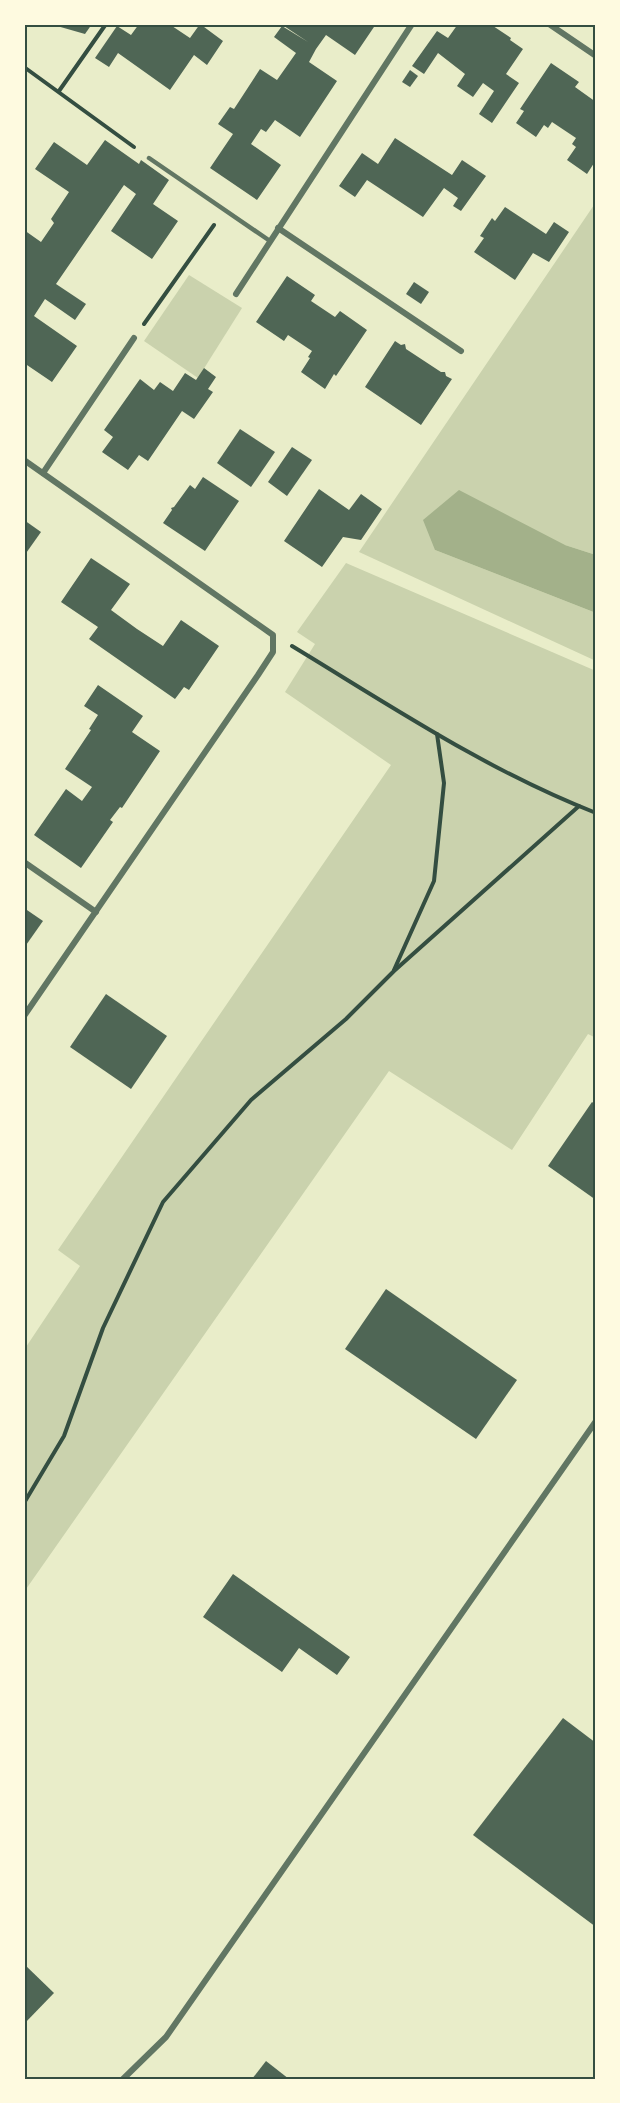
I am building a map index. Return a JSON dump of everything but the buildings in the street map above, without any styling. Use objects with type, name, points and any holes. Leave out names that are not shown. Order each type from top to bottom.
[{"type":"street","points":[[236,294],[412,24]]},
{"type":"street","points":[[549,24],[596,56]]},
{"type":"street","points":[[278,228],[461,351]]},
{"type":"street","points":[[43,474],[134,338]]},
{"type":"street","points":[[24,460],[273,635],[273,652],[24,1016]]},
{"type":"street","points":[[24,862],[96,912]]},
{"type":"street","points":[[123,2079],[166,2037],[596,1421]]},
{"type":"lane","points":[[149,158],[270,241]]},
{"type":"path","points":[[59,91],[106,24]]},
{"type":"path","points":[[24,67],[149,158]]},
{"type":"path","points":[[134,338],[225,210]]},
{"type":"path","points":[[273,635],[416,723],[519,780],[596,813]]},
{"type":"path","points":[[394,971],[434,881],[444,783],[437,734]]},
{"type":"path","points":[[24,1503],[64,1436],[103,1328],[163,1202],[251,1100],[346,1020],[394,971],[579,806]]},
{"type":"shaded area","points":[[596,202],[596,555],[565,545],[435,550],[596,613],[596,661],[359,552]]},
{"type":"shaded area","points":[[189,275],[242,308],[198,378],[144,341]]},
{"type":"shaded area","points":[[459,490],[565,545],[596,555],[596,613],[435,550],[423,520]]},
{"type":"shaded area","points":[[346,563],[596,671],[596,1038],[588,1034],[512,1150],[389,1071],[24,1592],[24,1350],[80,1266],[58,1250],[391,765],[285,692],[315,644],[297,632]]}]
